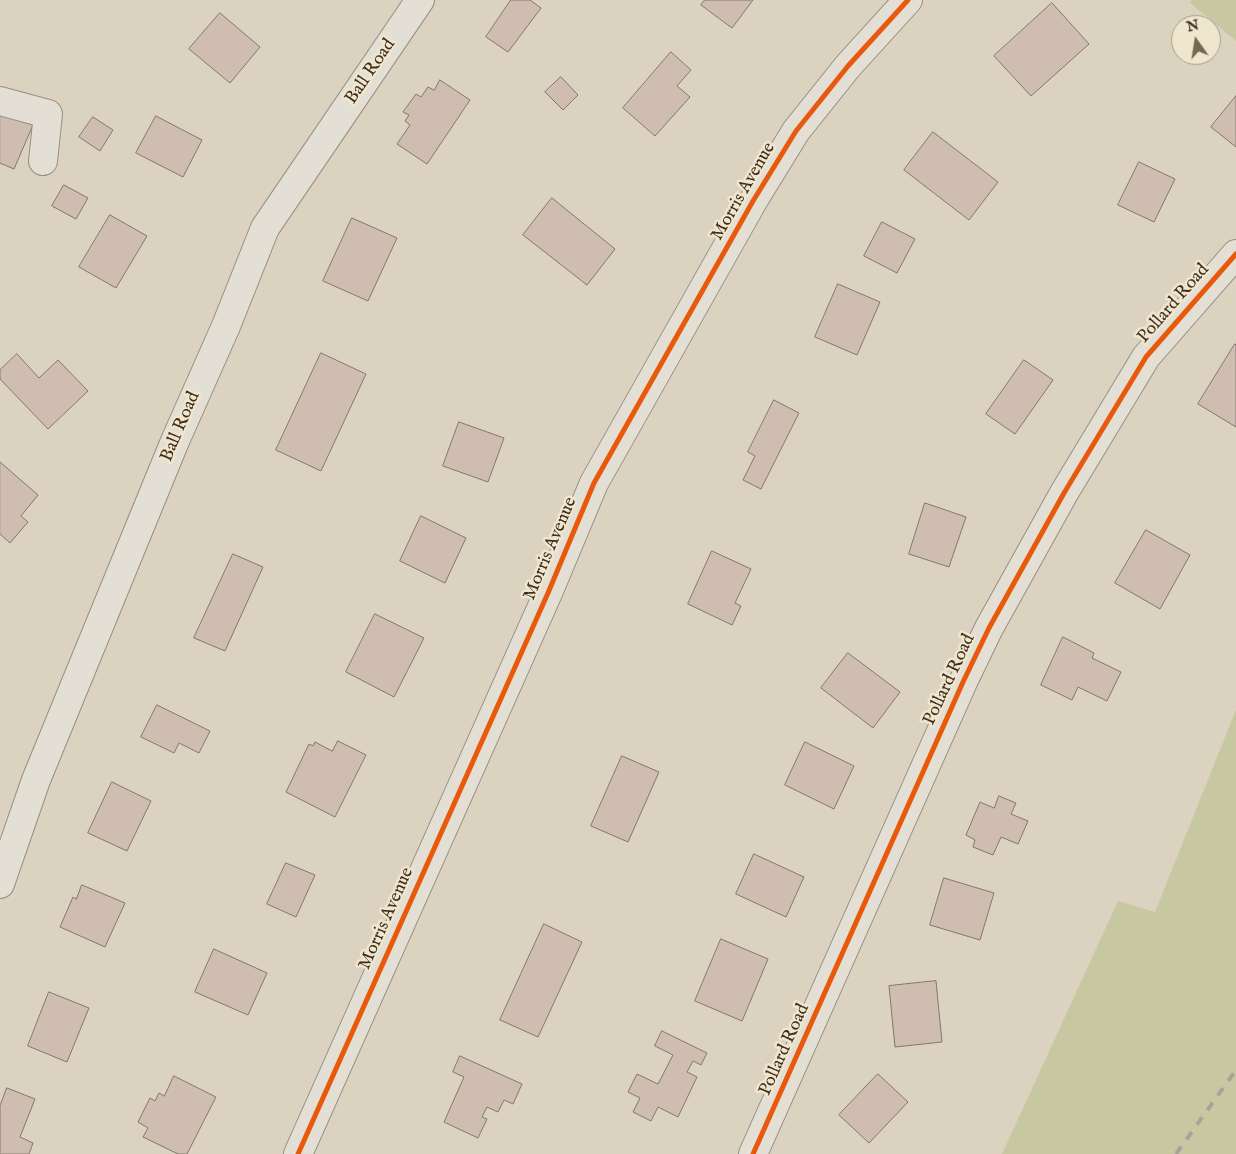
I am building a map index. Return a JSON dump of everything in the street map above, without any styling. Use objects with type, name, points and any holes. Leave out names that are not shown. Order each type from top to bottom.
[{"type":"street","name":"Ball Road","points":[[0,884],[36,780],[175,441],[226,326],[265,228],[420,0]]},
{"type":"street","name":"Morris Avenue","points":[[298,1154],[548,593],[594,483],[753,201],[796,131],[848,66],[908,0]]},
{"type":"street","points":[[0,101],[48,114],[43,161]]},
{"type":"street","name":"Pollard Road","points":[[754,1154],[959,691],[989,628],[1064,493],[1146,357],[1236,254]]},
{"type":"green space","points":[[1192,0],[1236,0],[1236,41],[1221,29],[1221,15],[1205,15],[1190,3]]},
{"type":"green space","points":[[1236,710],[1236,1154],[1002,1154],[1118,901],[1155,912]]},
{"type":"building","points":[[511,0],[530,0],[541,8],[508,52],[486,37]]},
{"type":"building","points":[[705,0],[753,0],[732,28],[701,5]]},
{"type":"building","points":[[1052,3],[1089,44],[1031,96],[994,56]]},
{"type":"building","points":[[220,13],[260,47],[230,83],[189,49]]},
{"type":"building","points":[[671,52],[691,70],[677,86],[690,97],[655,136],[623,108]]},
{"type":"building","points":[[561,77],[578,95],[563,110],[545,92]]},
{"type":"building","points":[[440,80],[470,100],[427,164],[397,144],[410,125],[405,121],[409,115],[403,112],[416,94],[421,97],[428,87],[434,90]]},
{"type":"building","points":[[1236,96],[1236,147],[1211,127]]},
{"type":"building","points":[[0,111],[33,125],[14,169],[0,163]]},
{"type":"building","points":[[156,116],[202,140],[183,177],[136,153]]},
{"type":"building","points":[[93,117],[113,130],[100,151],[79,137]]},
{"type":"building","points":[[933,132],[998,182],[969,220],[904,170]]},
{"type":"building","points":[[1139,162],[1175,179],[1154,222],[1118,205]]},
{"type":"building","points":[[64,185],[88,198],[76,219],[52,206]]},
{"type":"building","points":[[552,198],[615,249],[587,285],[523,235]]},
{"type":"building","points":[[110,215],[147,236],[116,288],[79,267]]},
{"type":"building","points":[[352,218],[397,238],[368,301],[323,281]]},
{"type":"building","points":[[882,222],[915,239],[897,273],[864,256]]},
{"type":"building","points":[[838,284],[880,302],[857,355],[815,337]]},
{"type":"building","points":[[1236,345],[1236,427],[1198,404]]},
{"type":"building","points":[[321,353],[366,374],[321,471],[276,450]]},
{"type":"building","points":[[17,354],[39,378],[58,360],[88,391],[48,429],[0,379],[0,370]]},
{"type":"building","points":[[1024,360],[1053,380],[1015,434],[986,414]]},
{"type":"building","points":[[774,400],[799,413],[761,489],[743,480],[755,456],[748,452]]},
{"type":"building","points":[[459,422],[504,438],[488,482],[443,466]]},
{"type":"building","points":[[0,462],[38,495],[21,516],[28,522],[10,543],[0,534]]},
{"type":"building","points":[[925,503],[966,517],[949,567],[909,554]]},
{"type":"building","points":[[421,516],[466,538],[445,583],[400,561]]},
{"type":"building","points":[[1146,530],[1190,555],[1160,609],[1115,583]]},
{"type":"building","points":[[712,551],[751,569],[735,603],[741,606],[732,625],[688,604]]},
{"type":"building","points":[[233,554],[263,567],[225,651],[194,638]]},
{"type":"building","points":[[375,614],[424,638],[394,697],[346,672]]},
{"type":"building","points":[[1063,637],[1094,653],[1092,658],[1121,672],[1107,701],[1078,687],[1072,700],[1041,685]]},
{"type":"building","points":[[848,653],[900,692],[873,728],[821,688]]},
{"type":"building","points":[[157,705],[210,731],[199,753],[179,743],[174,753],[141,737]]},
{"type":"building","points":[[338,741],[366,755],[335,817],[286,792],[309,744],[313,746],[315,742],[332,751]]},
{"type":"building","points":[[805,742],[854,766],[834,809],[785,785]]},
{"type":"building","points":[[622,756],[659,772],[628,842],[591,826]]},
{"type":"building","points":[[112,782],[151,801],[127,851],[88,833]]},
{"type":"building","points":[[999,796],[1016,803],[1011,814],[1028,821],[1018,844],[1001,837],[993,855],[973,847],[975,840],[966,835],[980,802],[994,808]]},
{"type":"building","points":[[754,854],[804,877],[786,917],[736,894]]},
{"type":"building","points":[[286,863],[315,875],[296,917],[267,904]]},
{"type":"building","points":[[944,878],[994,893],[980,940],[930,925]]},
{"type":"building","points":[[82,885],[125,903],[105,947],[60,927],[73,897],[76,899]]},
{"type":"building","points":[[544,924],[582,942],[538,1037],[500,1020]]},
{"type":"building","points":[[721,939],[768,959],[742,1021],[695,1001]]},
{"type":"building","points":[[214,949],[267,973],[248,1015],[195,992]]},
{"type":"building","points":[[936,981],[942,1042],[895,1047],[889,986]]},
{"type":"building","points":[[49,992],[89,1008],[67,1062],[28,1046]]},
{"type":"building","points":[[662,1031],[707,1053],[701,1065],[693,1061],[687,1072],[697,1077],[678,1117],[658,1107],[651,1121],[633,1112],[640,1098],[628,1092],[637,1074],[658,1084],[673,1055],[655,1046]]},
{"type":"building","points":[[460,1056],[522,1084],[513,1104],[504,1100],[498,1112],[487,1107],[482,1117],[487,1119],[478,1138],[444,1122],[464,1077],[453,1072]]},
{"type":"building","points":[[878,1074],[908,1102],[869,1143],[839,1115]]},
{"type":"building","points":[[174,1076],[216,1097],[187,1154],[178,1154],[143,1137],[148,1128],[138,1122],[150,1098],[155,1101],[159,1093],[164,1096]]},
{"type":"building","points":[[7,1088],[35,1099],[20,1137],[33,1143],[29,1154],[0,1154],[0,1106]]},
{"type":"railway","points":[[1176,1154],[1236,1070]]},
{"type":"cycle path","points":[[298,1154],[548,593],[594,483],[753,201],[796,131],[848,66],[908,0]]},
{"type":"cycle path","points":[[753,1154],[963,682],[989,628],[1064,493],[1146,357],[1236,254]]}]
